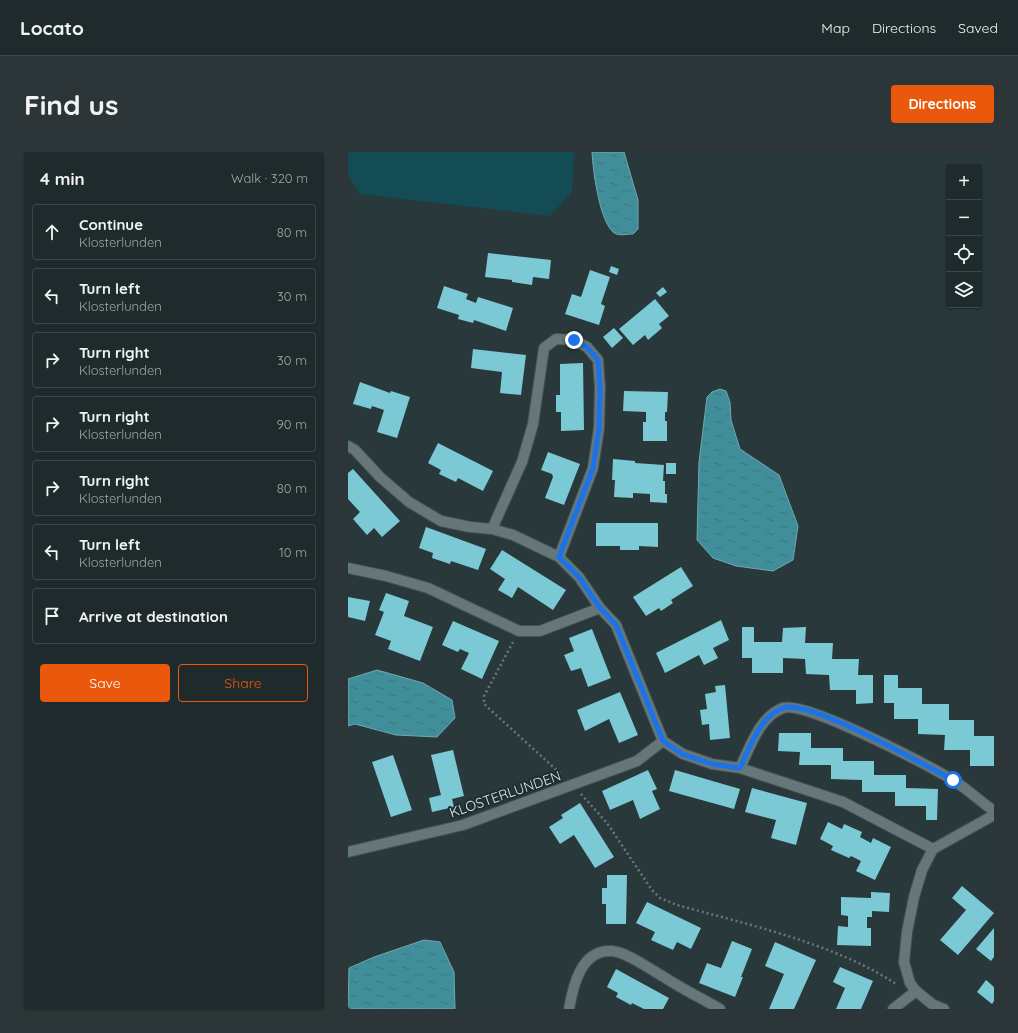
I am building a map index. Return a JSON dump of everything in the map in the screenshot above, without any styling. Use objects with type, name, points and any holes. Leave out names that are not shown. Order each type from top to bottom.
[{"type":"street","points":[[492,529],[522,462],[533,424],[544,348],[556,339],[574,340],[587,347],[598,360],[600,388],[599,428],[593,468],[559,557]]},
{"type":"street","points":[[348,446],[355,450],[380,477],[409,502],[441,521],[470,527],[492,529],[513,535],[559,557],[579,577],[600,608],[616,625],[663,741],[682,754],[712,764],[740,768],[843,802],[933,849]]},
{"type":"street","points":[[348,568],[386,576],[428,588],[519,631],[540,631],[600,608]]},
{"type":"street","points":[[740,768],[760,728],[772,714],[785,707],[804,709],[841,722],[953,780],[994,812]]},
{"type":"street","name":"KLOSTERLUNDEN","points":[[348,852],[463,825],[573,786],[637,761],[663,741]]},
{"type":"street","points":[[944,1009],[932,1004],[916,991],[910,983],[904,962],[907,932],[922,870],[933,849],[994,815]]},
{"type":"street","points":[[569,1009],[572,993],[582,967],[594,955],[612,951],[634,959],[720,1009]]},
{"type":"street","points":[[893,1009],[916,991]]},
{"type":"path","points":[[519,631],[484,696],[484,704],[573,786],[607,823],[652,890],[660,898],[677,905],[796,939],[847,959],[887,978],[900,987],[916,991]]},
{"type":"shaded area","points":[[348,152],[574,152],[572,192],[550,216],[360,194],[348,175]]},
{"type":"water","points":[[592,152],[624,152],[638,200],[638,229],[633,234],[616,234],[607,224],[600,205]]},
{"type":"water","points":[[720,389],[726,391],[730,402],[731,420],[740,449],[779,475],[798,526],[793,560],[773,571],[736,566],[713,558],[697,540],[699,462],[707,397],[712,392]]},
{"type":"water","points":[[377,670],[423,683],[452,700],[455,718],[437,737],[396,735],[355,724],[348,726],[348,679]]},
{"type":"water","points":[[424,940],[440,942],[454,972],[455,1009],[348,1009],[349,968],[374,957]]},
{"type":"building","points":[[488,253],[551,260],[549,279],[533,277],[532,285],[512,282],[512,280],[485,277]]},
{"type":"building","points":[[611,266],[619,269],[617,275],[609,272]]},
{"type":"building","points":[[590,270],[610,277],[601,304],[605,306],[599,325],[565,314],[572,294],[581,297]]},
{"type":"building","points":[[444,286],[468,294],[466,299],[476,303],[478,297],[513,308],[506,331],[474,320],[473,323],[458,319],[459,315],[437,308]]},
{"type":"building","points":[[663,287],[667,292],[660,297],[656,293]]},
{"type":"building","points":[[655,299],[669,316],[659,324],[662,328],[648,340],[645,335],[633,345],[619,329]]},
{"type":"building","points":[[614,328],[623,338],[612,348],[603,337]]},
{"type":"building","points":[[473,349],[526,355],[521,395],[500,393],[502,372],[471,368]]},
{"type":"building","points":[[583,363],[584,430],[561,431],[561,412],[556,412],[556,395],[560,395],[560,364]]},
{"type":"building","points":[[360,382],[390,393],[391,391],[410,397],[397,438],[377,432],[384,410],[372,406],[371,409],[353,404]]},
{"type":"building","points":[[624,391],[668,392],[667,412],[665,412],[665,421],[667,421],[667,441],[643,441],[643,422],[646,422],[646,412],[623,411]]},
{"type":"building","points":[[438,443],[493,471],[483,491],[458,478],[456,482],[439,474],[441,470],[428,463]]},
{"type":"building","points":[[548,452],[580,464],[564,505],[545,498],[553,477],[552,474],[541,470]]},
{"type":"building","points":[[613,459],[635,461],[635,463],[664,465],[663,481],[665,481],[667,503],[650,502],[650,494],[633,493],[633,498],[614,497],[615,480],[612,480]]},
{"type":"building","points":[[666,463],[676,463],[676,474],[666,474]]},
{"type":"building","points":[[353,469],[400,521],[382,537],[374,528],[367,535],[353,519],[360,512],[348,499],[348,473]]},
{"type":"building","points":[[596,523],[658,523],[658,547],[639,546],[639,550],[620,550],[620,546],[596,546]]},
{"type":"building","points":[[426,527],[486,549],[478,570],[451,561],[450,564],[432,558],[433,553],[419,548]]},
{"type":"building","points":[[502,550],[566,590],[553,610],[518,587],[512,598],[498,590],[505,579],[490,569]]},
{"type":"building","points":[[681,567],[693,586],[671,600],[673,603],[661,611],[659,608],[646,616],[633,597]]},
{"type":"building","points":[[386,593],[409,601],[404,616],[433,627],[420,661],[388,649],[391,641],[375,635],[384,612],[379,610]]},
{"type":"building","points":[[348,597],[370,601],[365,621],[348,617]]},
{"type":"building","points":[[721,620],[729,640],[713,648],[718,658],[704,665],[699,655],[665,673],[656,653]]},
{"type":"building","points":[[453,621],[499,641],[482,679],[461,669],[469,653],[460,649],[458,652],[442,645]]},
{"type":"building","points":[[742,627],[754,627],[754,642],[782,642],[783,628],[806,627],[805,643],[833,643],[832,659],[859,659],[858,675],[873,675],[873,703],[856,704],[856,690],[830,690],[829,675],[806,674],[805,659],[783,658],[783,673],[752,673],[752,658],[742,658]]},
{"type":"building","points":[[592,629],[611,678],[588,687],[581,668],[571,671],[564,655],[574,651],[569,638]]},
{"type":"building","points":[[884,675],[898,675],[898,688],[922,688],[922,704],[949,704],[949,720],[974,720],[974,736],[994,736],[994,766],[970,766],[970,750],[944,750],[945,735],[918,734],[918,719],[894,719],[894,703],[884,703]]},
{"type":"building","points":[[725,685],[730,738],[710,740],[709,724],[702,725],[700,710],[707,709],[705,694],[716,692],[715,686]]},
{"type":"building","points":[[620,692],[638,735],[619,743],[609,719],[585,731],[577,710]]},
{"type":"building","points":[[779,733],[811,733],[811,748],[843,748],[843,761],[874,761],[874,775],[906,775],[906,788],[938,789],[937,820],[926,820],[926,806],[895,806],[895,792],[862,792],[862,780],[831,779],[831,765],[799,765],[800,752],[778,751]]},
{"type":"building","points":[[453,750],[464,796],[452,799],[454,807],[432,812],[429,798],[441,795],[431,755]]},
{"type":"building","points":[[393,755],[412,810],[391,817],[372,762]]},
{"type":"building","points":[[648,770],[657,789],[652,791],[660,809],[640,819],[633,800],[610,810],[602,791]]},
{"type":"building","points":[[675,770],[740,789],[734,809],[669,791]]},
{"type":"building","points":[[752,788],[807,803],[796,845],[771,838],[776,820],[745,812]]},
{"type":"building","points":[[580,803],[614,857],[595,868],[574,835],[560,844],[549,827],[563,818],[561,815]]},
{"type":"building","points":[[828,822],[842,829],[844,824],[862,832],[860,837],[871,843],[873,838],[891,847],[875,880],[856,871],[861,861],[851,856],[849,858],[831,850],[833,846],[820,839]]},
{"type":"building","points":[[607,875],[627,875],[626,924],[606,924],[606,904],[602,904],[602,888],[607,888]]},
{"type":"building","points":[[962,886],[994,913],[958,955],[940,940],[966,910],[952,898]]},
{"type":"building","points":[[871,892],[890,893],[889,912],[872,911],[872,917],[867,917],[867,928],[871,928],[871,946],[837,945],[838,926],[848,927],[848,916],[841,915],[841,897],[871,898]]},
{"type":"building","points":[[647,902],[701,928],[691,949],[677,942],[673,950],[651,940],[655,932],[636,923]]},
{"type":"building","points":[[994,928],[994,957],[991,961],[976,949]]},
{"type":"building","points":[[732,941],[752,949],[735,997],[699,983],[707,963],[721,968]]},
{"type":"building","points":[[775,942],[816,960],[794,1009],[769,1009],[784,974],[765,966]]},
{"type":"building","points":[[840,967],[873,981],[861,1009],[836,1009],[845,988],[833,982]]},
{"type":"building","points":[[616,969],[669,998],[663,1009],[644,1009],[632,1003],[631,1005],[616,997],[618,993],[607,987]]},
{"type":"building","points":[[986,980],[994,987],[994,1001],[992,1004],[977,992]]},
{"type":"route","points":[[574,340],[587,347],[598,360],[600,388],[599,428],[593,468],[559,557],[579,577],[600,608],[616,625],[663,741],[682,754],[712,764],[740,768],[760,728],[772,714],[785,707],[804,709],[841,722],[953,780]]}]
